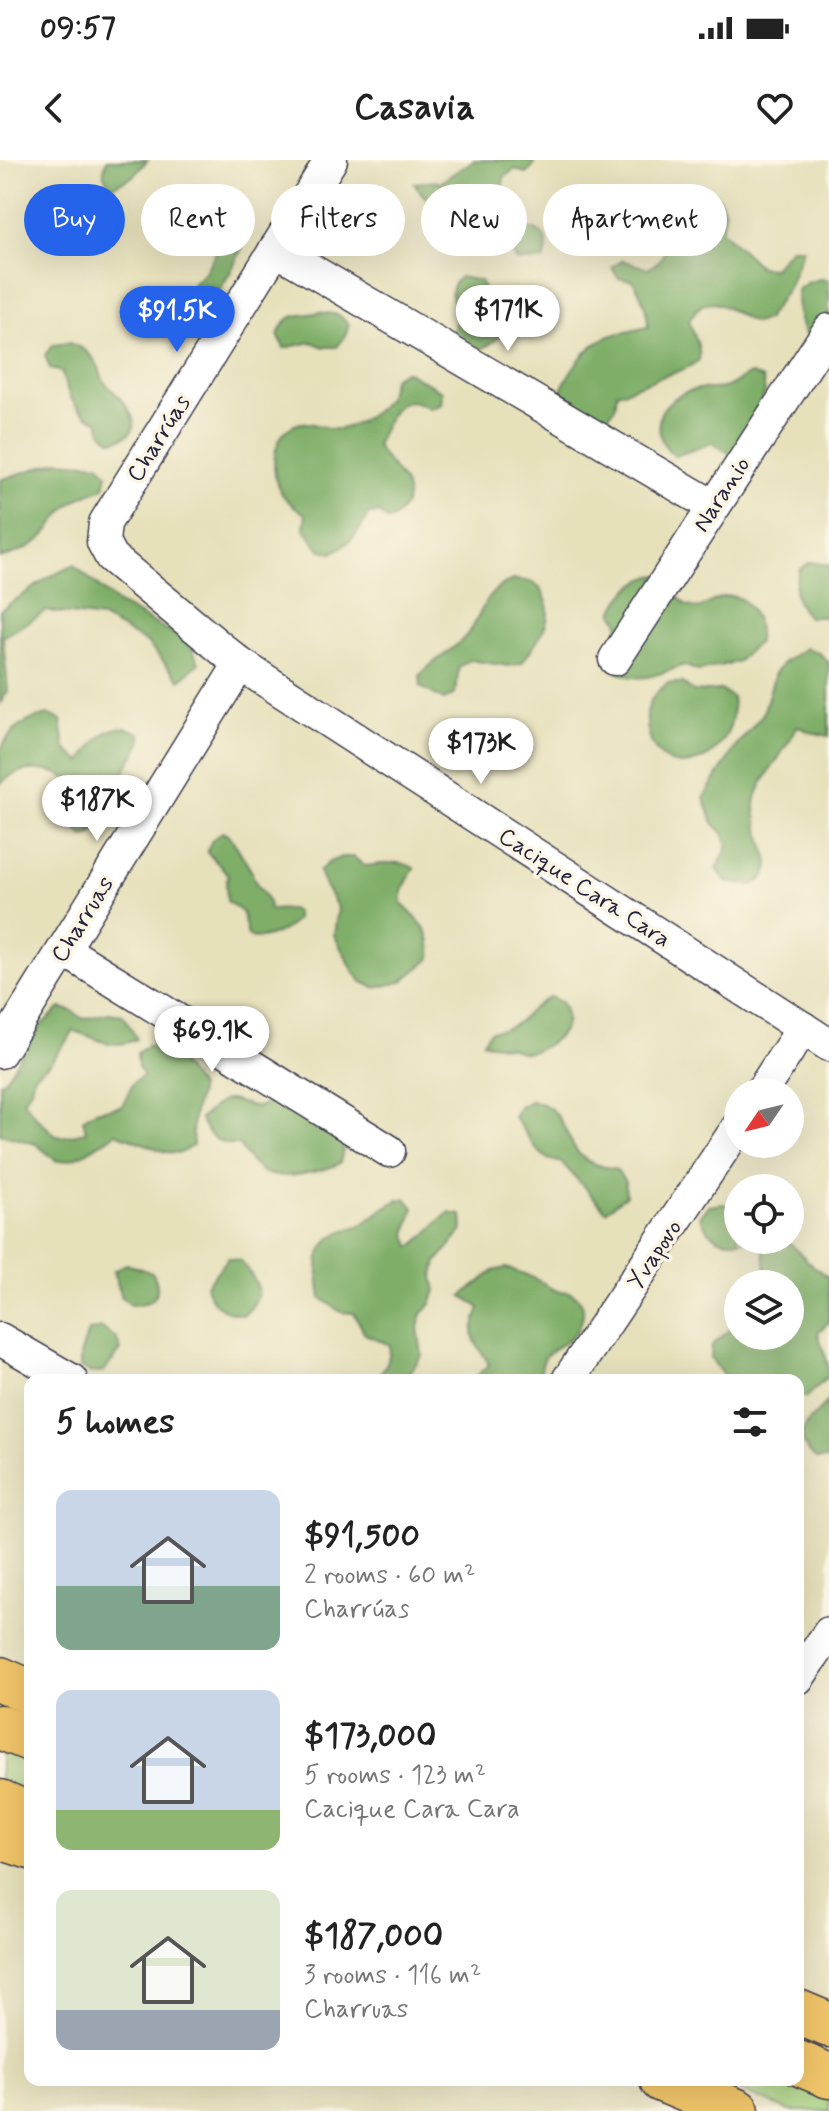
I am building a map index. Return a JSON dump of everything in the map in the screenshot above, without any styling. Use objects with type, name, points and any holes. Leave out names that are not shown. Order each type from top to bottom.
[{"type":"main road","points":[[0,1679],[24,1689]]},
{"type":"main road","points":[[0,1802],[24,1812]]},
{"type":"main road","points":[[0,1837],[24,1845]]},
{"type":"main road","points":[[804,2015],[829,2025]]},
{"type":"main road","points":[[804,2066],[829,2076]]},
{"type":"main road","points":[[677,2086],[737,2111]]},
{"type":"street","name":"Charrúas","points":[[316,184],[331,160]]},
{"type":"street","name":"Charrúas","points":[[111,557],[103,542],[105,523],[271,255]]},
{"type":"street","points":[[287,256],[713,506]]},
{"type":"street","name":"Naranio","points":[[615,659],[829,330]]},
{"type":"street","name":"Cacique Cara Cara","points":[[111,557],[240,664],[816,1037]]},
{"type":"street","name":"Charruas","points":[[0,1052],[240,664]]},
{"type":"street","points":[[64,950],[389,1151]]},
{"type":"street","points":[[775,1078],[816,1037]]},
{"type":"street","name":"Yvapovo","points":[[572,1374],[724,1148]]},
{"type":"street","points":[[0,1339],[61,1374]]},
{"type":"street","points":[[804,1669],[829,1633]]},
{"type":"green space","points":[[107,160],[148,160],[132,177],[117,184],[107,181],[104,168]]},
{"type":"green space","points":[[474,160],[533,160],[535,163],[527,174],[515,169],[504,177],[503,184],[421,184],[421,192],[414,183],[442,181]]},
{"type":"green space","points":[[527,229],[543,235],[544,260],[517,261],[514,256],[527,256]]},
{"type":"green space","points":[[727,236],[760,267],[773,268],[791,248],[803,248],[789,286],[766,320],[754,323],[719,304],[703,305],[689,321],[698,345],[699,360],[682,370],[617,393],[615,407],[599,429],[555,404],[570,374],[591,347],[610,336],[648,327],[641,296],[632,280],[618,278],[612,267],[623,260],[648,269],[662,256],[727,256]]},
{"type":"green space","points":[[214,256],[238,256],[221,288],[196,314],[182,320],[166,319],[148,309],[184,294],[205,272]]},
{"type":"green space","points":[[460,277],[480,281],[486,293],[486,306],[499,312],[505,325],[494,341],[477,351],[455,339],[452,333],[459,312],[451,289]]},
{"type":"green space","points":[[820,279],[829,280],[829,349],[815,344],[807,336],[798,310],[797,290]]},
{"type":"green space","points":[[319,312],[339,315],[349,324],[345,337],[337,347],[324,347],[312,342],[284,348],[278,335],[285,322],[294,316]]},
{"type":"green space","points":[[69,343],[92,357],[105,383],[127,406],[134,423],[132,431],[125,437],[112,441],[102,432],[98,421],[90,418],[73,402],[62,372],[50,369],[45,355],[53,345]]},
{"type":"green space","points":[[405,371],[442,391],[441,405],[429,408],[417,402],[400,404],[389,417],[376,445],[403,482],[407,501],[389,521],[379,513],[368,514],[354,537],[332,553],[319,549],[304,528],[306,515],[287,500],[278,487],[274,459],[279,440],[291,427],[302,423],[339,429],[361,421],[381,406],[394,377]]},
{"type":"green space","points":[[751,374],[763,379],[765,393],[753,416],[761,428],[736,457],[712,443],[675,456],[668,449],[661,438],[659,424],[662,411],[671,400],[698,389],[725,388]]},
{"type":"green space","points":[[59,461],[99,464],[107,474],[104,487],[70,505],[36,542],[0,558],[0,480]]},
{"type":"green space","points":[[810,562],[829,565],[829,617],[808,617],[799,606],[795,589],[797,576],[800,569]]},
{"type":"green space","points":[[74,565],[118,604],[188,641],[199,663],[180,680],[146,642],[102,618],[46,611],[3,637],[8,691],[0,704],[0,610],[51,576]]},
{"type":"green space","points":[[659,575],[686,605],[699,609],[732,596],[746,603],[755,617],[758,642],[737,662],[698,671],[684,665],[638,678],[611,668],[619,623],[613,613],[616,606],[637,583]]},
{"type":"green space","points":[[513,580],[536,585],[543,592],[548,606],[546,624],[522,663],[509,666],[470,660],[459,667],[455,694],[444,700],[421,687],[420,675],[468,634],[493,592]]},
{"type":"green space","points":[[805,648],[818,652],[829,663],[829,736],[797,726],[756,796],[757,821],[769,868],[761,880],[752,885],[727,882],[717,869],[728,846],[723,833],[713,823],[704,797],[737,745],[763,714],[775,673],[783,663]]},
{"type":"green space","points":[[668,683],[683,683],[694,692],[721,690],[732,697],[731,721],[723,740],[711,754],[695,762],[679,764],[664,758],[653,745],[647,711],[654,696]]},
{"type":"green space","points":[[49,715],[61,720],[65,748],[81,762],[100,738],[113,729],[131,729],[141,734],[141,743],[118,782],[109,818],[89,836],[83,837],[68,820],[65,806],[72,781],[54,773],[35,770],[17,773],[0,784],[0,752],[8,737],[26,722]]},
{"type":"green space","points":[[222,832],[231,838],[252,872],[267,899],[269,910],[290,909],[296,912],[296,919],[287,928],[267,936],[248,936],[242,912],[227,901],[226,881],[229,875],[207,852],[212,840]]},
{"type":"green space","points":[[354,857],[364,866],[395,863],[414,868],[402,891],[402,904],[427,932],[431,958],[401,982],[375,988],[362,982],[334,935],[338,908],[319,871],[329,862]]},
{"type":"green space","points":[[549,997],[561,1002],[567,1017],[562,1032],[552,1041],[527,1052],[483,1042],[490,1031],[510,1027]]},
{"type":"green space","points":[[60,1008],[72,1011],[83,1019],[109,1013],[123,1015],[137,1039],[112,1044],[74,1031],[50,1063],[34,1075],[31,1089],[23,1100],[36,1117],[56,1136],[86,1132],[83,1119],[95,1111],[122,1106],[133,1083],[144,1075],[138,1067],[137,1053],[147,1046],[172,1042],[182,1051],[181,1064],[199,1089],[192,1121],[193,1145],[181,1153],[166,1152],[116,1133],[81,1155],[57,1161],[36,1144],[0,1134],[0,1083],[40,1026]]},
{"type":"green space","points":[[293,1092],[345,1140],[340,1163],[292,1176],[265,1173],[252,1163],[239,1145],[220,1142],[211,1135],[200,1119],[222,1101],[232,1100],[258,1107]]},
{"type":"green space","points":[[531,1101],[542,1104],[557,1115],[581,1156],[617,1170],[625,1182],[626,1195],[606,1211],[562,1163],[548,1159],[537,1150],[514,1117],[519,1106]]},
{"type":"green space","points":[[406,1198],[414,1208],[406,1234],[411,1247],[449,1213],[462,1215],[463,1230],[437,1262],[433,1277],[436,1291],[418,1327],[422,1355],[409,1374],[379,1374],[389,1356],[390,1345],[365,1334],[354,1313],[341,1312],[321,1298],[318,1264],[323,1248],[335,1235],[360,1225]]},
{"type":"green space","points":[[724,1204],[724,1240],[711,1234],[703,1223],[700,1216],[709,1206]]},
{"type":"green space","points":[[764,1254],[801,1254],[829,1278],[829,1322],[818,1332],[829,1375],[807,1397],[804,1397],[804,1374],[722,1374],[711,1358],[712,1345],[724,1335],[724,1350],[804,1350],[804,1270],[766,1270]]},
{"type":"green space","points":[[228,1258],[241,1261],[258,1288],[256,1300],[244,1315],[219,1307],[206,1285]]},
{"type":"green space","points":[[126,1264],[153,1273],[157,1287],[151,1301],[131,1305],[121,1297],[114,1271]]},
{"type":"green space","points":[[506,1268],[554,1290],[568,1292],[580,1301],[583,1314],[579,1327],[545,1357],[540,1374],[479,1374],[489,1364],[473,1333],[480,1308],[462,1296],[494,1271]]},
{"type":"green space","points":[[101,1328],[116,1338],[121,1350],[104,1371],[91,1373],[80,1368],[80,1356],[88,1331]]},
{"type":"green space","points":[[829,1400],[829,1459],[816,1459],[807,1450],[804,1428]]},
{"type":"green space","points":[[0,1746],[24,1757],[24,1790],[0,1780]]},
{"type":"green space","points":[[804,2084],[829,2094],[829,2111],[790,2111],[730,2086]]}]
